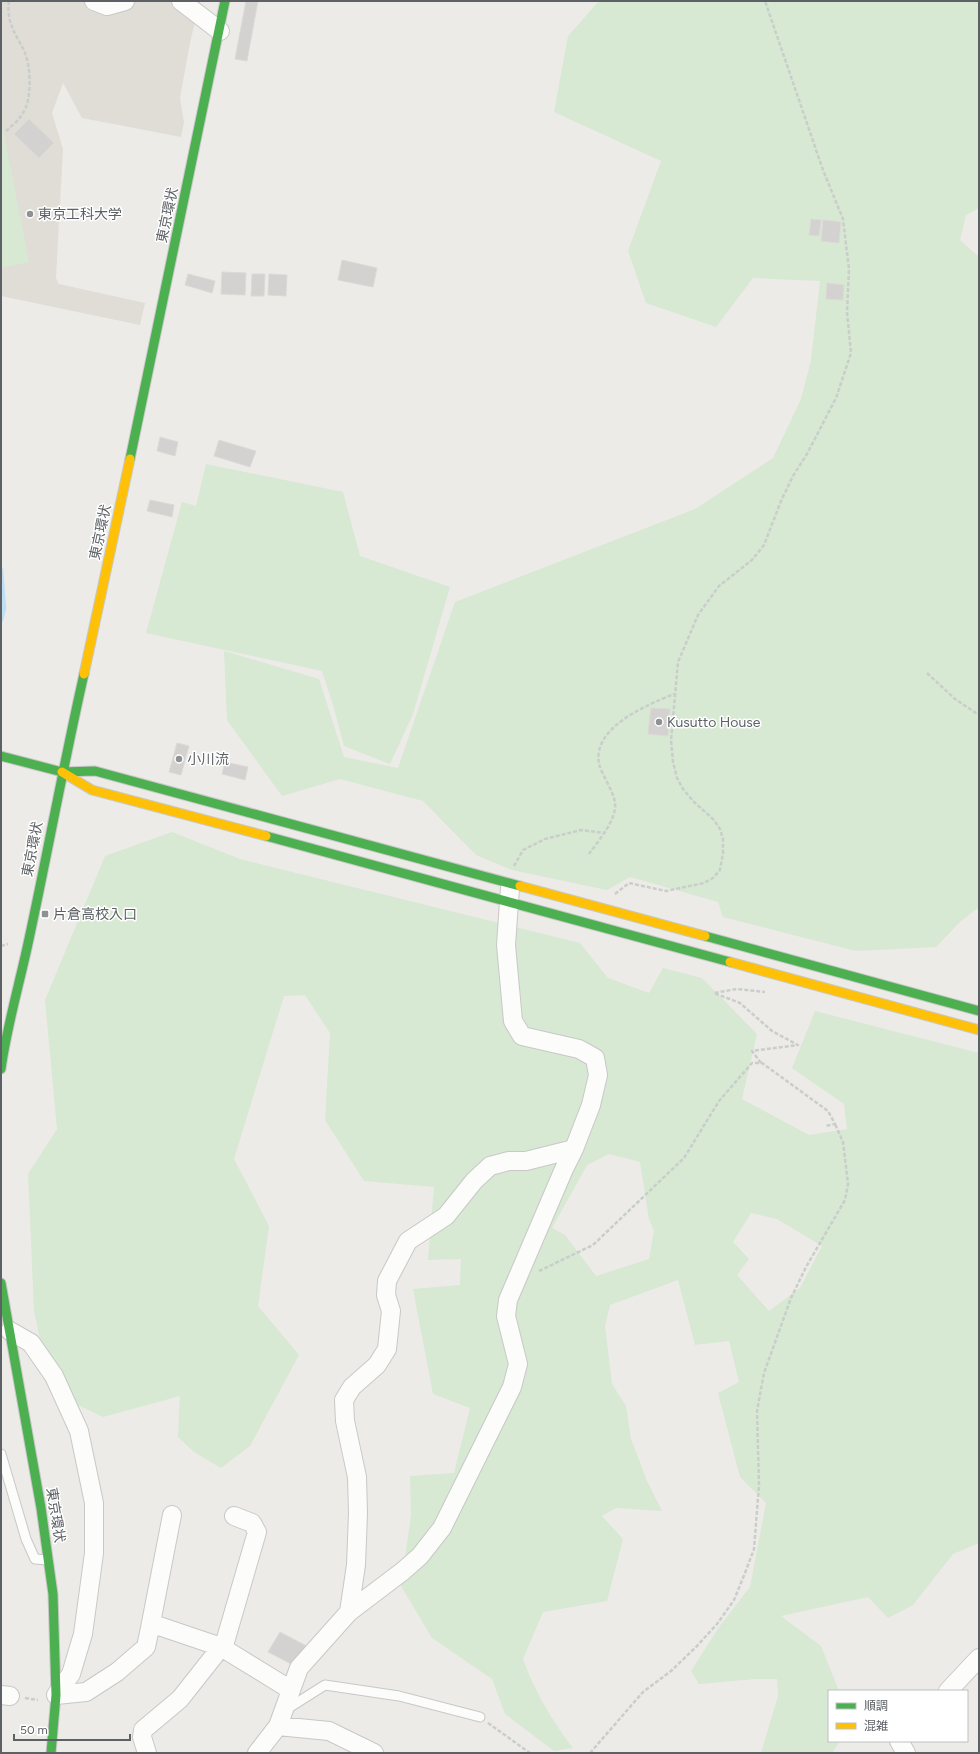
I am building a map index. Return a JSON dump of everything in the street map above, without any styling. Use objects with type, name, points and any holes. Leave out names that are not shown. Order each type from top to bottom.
[{"type":"main road","name":"東京環状","points":[[1,1069],[4,1046],[29,938],[62,772],[108,562],[220,31],[225,1]]},
{"type":"main road","points":[[1,756],[62,772],[92,790],[509,901],[979,1030]]},
{"type":"main road","points":[[62,772],[95,771],[979,1011]]},
{"type":"main road","name":"東京環状","points":[[1,1283],[49,1560],[55,1618],[56,1695],[51,1753]]},
{"type":"street","points":[[94,1],[107,6],[125,1]]},
{"type":"street","points":[[181,1],[220,31]]},
{"type":"street","points":[[257,1753],[281,1718],[299,1668],[349,1612],[403,1571],[420,1556],[442,1528],[512,1387],[518,1364],[506,1316],[508,1300],[518,1273],[574,1149],[592,1105],[598,1075],[594,1058],[580,1049],[522,1036],[513,1021],[506,945],[511,883]]},
{"type":"street","points":[[349,1612],[356,1565],[358,1505],[357,1476],[346,1421],[344,1400],[352,1387],[377,1365],[387,1349],[391,1311],[386,1295],[387,1281],[408,1240],[446,1216],[474,1181],[490,1166],[509,1161],[526,1161],[574,1149]]},
{"type":"street","points":[[10,1331],[31,1343],[54,1376],[79,1431],[94,1503],[94,1553],[83,1634],[71,1674],[56,1695]]},
{"type":"street","points":[[56,1695],[86,1692],[117,1672],[146,1647],[172,1515]]},
{"type":"street","points":[[147,1753],[142,1737],[143,1730],[180,1698],[225,1642],[256,1532],[252,1524],[234,1516]]},
{"type":"street","points":[[150,1628],[159,1626],[221,1647],[291,1690]]},
{"type":"street","points":[[949,1690],[979,1658]]},
{"type":"street","points":[[281,1718],[329,1731],[374,1753]]},
{"type":"street","points":[[900,1742],[906,1753]]},
{"type":"lane","points":[[1,1454],[26,1539],[35,1560],[49,1560]]},
{"type":"lane","points":[[281,1718],[325,1685],[399,1696],[480,1717]]},
{"type":"path","points":[[6,131],[23,114],[27,105],[30,77],[25,53],[11,26],[8,11],[9,1]]},
{"type":"path","points":[[611,897],[630,883],[666,891],[704,883],[713,878],[720,870],[724,853],[720,829],[714,820],[694,802],[683,789],[677,778],[671,740],[678,662],[698,615],[719,586],[752,560],[764,545],[781,501],[793,476],[807,454],[836,398],[851,353],[847,312],[849,269],[843,219],[823,170],[765,1]]},
{"type":"path","points":[[927,673],[955,699],[979,715]]},
{"type":"path","points":[[589,854],[611,821],[615,803],[599,764],[599,748],[610,733],[628,715],[646,705],[674,694]]},
{"type":"path","points":[[523,850],[545,839],[580,830],[604,833]]},
{"type":"path","points":[[1,946],[13,943]]},
{"type":"path","points":[[590,1753],[643,1692],[696,1648],[717,1624],[734,1600],[754,1549],[759,1485],[757,1411],[764,1373],[791,1298],[806,1267],[845,1200],[848,1184],[843,1142],[828,1111],[762,1063],[752,1050],[798,1045],[772,1031],[740,1003],[714,993],[737,989],[771,993]]},
{"type":"path","points":[[518,1273],[539,1270],[593,1245],[684,1158],[720,1101],[752,1062],[762,1063]]},
{"type":"path","points":[[824,1126],[835,1124]]},
{"type":"path","points":[[480,1717],[530,1753]]},
{"type":"shaded area","name":"東京工科大学","points":[[1,1],[200,1],[190,43],[180,98],[184,122],[181,137],[82,118],[63,83],[52,113],[63,149],[56,278],[59,284],[145,303],[140,325],[1,296]]},
{"type":"green space","points":[[599,1],[979,1],[979,208],[966,215],[960,240],[979,257],[979,907],[960,922],[936,947],[856,951],[723,917],[718,902],[630,877],[607,890],[512,870],[476,855],[423,801],[340,779],[282,796],[227,720],[224,651],[319,679],[344,757],[398,768],[455,602],[695,509],[773,458],[801,399],[811,360],[820,281],[753,278],[716,327],[646,303],[628,251],[661,161],[554,112],[568,36]]},
{"type":"green space","points":[[1,119],[29,262],[1,268]]},
{"type":"green space","points":[[206,464],[343,492],[360,556],[450,587],[413,714],[390,764],[344,746],[322,671],[146,633],[182,502],[196,506]]},
{"type":"green space","points":[[172,832],[240,859],[580,943],[608,978],[649,993],[663,968],[702,978],[757,1034],[742,1099],[809,1135],[847,1129],[844,1104],[792,1068],[815,1011],[979,1053],[979,1543],[953,1554],[913,1605],[888,1618],[868,1597],[781,1616],[821,1646],[839,1690],[828,1690],[828,1742],[839,1742],[832,1753],[761,1753],[778,1696],[777,1679],[756,1679],[699,1684],[691,1671],[719,1627],[750,1587],[766,1503],[740,1477],[718,1393],[739,1382],[729,1341],[695,1345],[678,1280],[610,1305],[605,1326],[612,1384],[626,1406],[631,1439],[647,1481],[662,1511],[616,1508],[602,1516],[623,1539],[607,1601],[543,1612],[523,1659],[532,1682],[544,1705],[573,1748],[554,1751],[505,1714],[492,1679],[432,1638],[401,1586],[411,1515],[410,1476],[454,1473],[470,1408],[433,1394],[413,1289],[460,1285],[461,1259],[428,1260],[434,1187],[364,1181],[325,1120],[330,1033],[305,995],[284,996],[234,1159],[269,1226],[258,1306],[299,1355],[250,1446],[221,1468],[194,1452],[178,1437],[180,1396],[103,1417],[51,1392],[34,1311],[28,1174],[57,1129],[45,1000],[105,856]],"holes":[[[609,1154],[640,1162],[649,1219],[654,1231],[649,1259],[596,1276],[565,1235],[552,1228],[587,1165]],[[751,1213],[777,1219],[822,1246],[800,1288],[769,1311],[737,1275],[749,1259],[733,1242]]]},
{"type":"building","points":[[246,1],[258,1],[247,61],[235,59]]},
{"type":"building","points":[[29,119],[54,143],[39,158],[14,134]]},
{"type":"building","points":[[811,219],[821,220],[819,236],[809,235]]},
{"type":"building","points":[[823,220],[841,222],[839,243],[821,241]]},
{"type":"building","points":[[342,260],[377,268],[373,287],[338,280]]},
{"type":"building","points":[[222,272],[246,273],[245,295],[221,294]]},
{"type":"building","points":[[188,274],[215,281],[212,293],[185,285]]},
{"type":"building","points":[[252,274],[265,274],[264,296],[251,296]]},
{"type":"building","points":[[269,274],[287,275],[286,296],[268,295]]},
{"type":"building","points":[[827,283],[844,285],[843,300],[826,299]]},
{"type":"building","points":[[160,437],[178,442],[175,456],[157,451]]},
{"type":"building","points":[[219,440],[256,451],[250,467],[214,456]]},
{"type":"building","points":[[150,500],[174,505],[172,517],[147,511]]},
{"type":"building","name":"Kusutto House","points":[[651,708],[670,709],[668,736],[648,734]]},
{"type":"building","name":"小川流","points":[[177,743],[189,746],[181,775],[169,772]]},
{"type":"building","points":[[225,762],[248,767],[245,780],[222,774]]},
{"type":"building","points":[[280,1632],[314,1650],[299,1668],[268,1652]]},
{"type":"waterway","points":[[1,570],[4,608],[1,620]]},
{"type":"traffic: fast","points":[[130,459],[225,1]]},
{"type":"traffic: fast","points":[[1,1069],[84,674]]},
{"type":"traffic: fast","points":[[1,756],[62,772],[95,771],[520,886]]},
{"type":"traffic: fast","points":[[266,836],[730,962]]},
{"type":"traffic: fast","points":[[705,936],[979,1011]]},
{"type":"traffic: fast","points":[[1,1283],[41,1508],[53,1594],[56,1695],[51,1753]]},
{"type":"traffic: slow","points":[[84,674],[130,459]]},
{"type":"traffic: slow","points":[[62,772],[92,790],[266,836]]},
{"type":"traffic: slow","points":[[520,886],[705,936]]},
{"type":"traffic: slow","points":[[730,962],[979,1030]]},
{"type":"place","name":"東京工科大学","points":[[30,214]]},
{"type":"place","name":"Kusutto House","points":[[659,722]]},
{"type":"place","name":"小川流","points":[[179,759]]},
{"type":"place","name":"片倉高校入口","points":[[45,914]]}]
